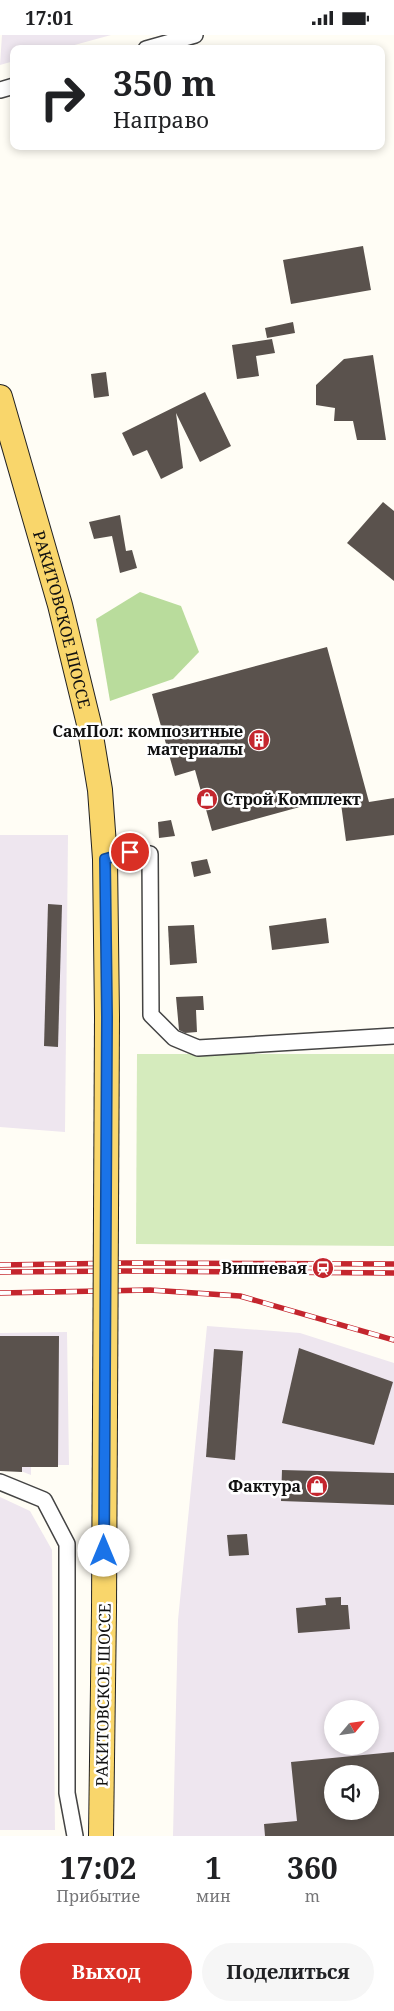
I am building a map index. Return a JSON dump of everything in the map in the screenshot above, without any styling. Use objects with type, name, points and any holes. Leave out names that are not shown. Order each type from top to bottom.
[{"type":"main road","name":"РАКИТОВСКОЕ ШОССЕ","points":[[0,397],[60,605],[89,724],[100,790],[105,859],[107,1017],[101,1836]]},
{"type":"street","points":[[160,45],[194,35]]},
{"type":"street","points":[[105,859],[130,852],[150,854],[152,1015],[174,1038],[198,1048],[394,1036]]},
{"type":"street","points":[[0,1482],[44,1501],[68,1543],[67,1793],[75,1836]]},
{"type":"shaded area","points":[[2,35],[111,35],[75,45],[10,45],[10,62],[0,65]]},
{"type":"shaded area","points":[[0,835],[68,835],[65,1132],[0,1127]]},
{"type":"shaded area","points":[[207,1326],[300,1333],[394,1363],[394,1836],[173,1836],[178,1620]]},
{"type":"shaded area","points":[[67,1332],[69,1465],[31,1465],[31,1475],[0,1463],[0,1333]]},
{"type":"shaded area","points":[[0,1497],[30,1511],[52,1550],[55,1830],[0,1830]]},
{"type":"green space","points":[[140,592],[181,606],[199,652],[173,679],[110,701],[96,619]]},
{"type":"green space","points":[[137,1054],[394,1054],[394,1246],[136,1244]]},
{"type":"building","points":[[363,246],[371,290],[291,304],[283,260]]},
{"type":"building","points":[[293,322],[295,333],[267,338],[265,328]]},
{"type":"building","points":[[272,339],[275,353],[256,356],[259,376],[237,379],[232,345]]},
{"type":"building","points":[[373,355],[386,440],[357,440],[353,421],[334,421],[335,408],[316,405],[316,385],[344,359]]},
{"type":"building","points":[[106,372],[109,396],[94,398],[91,374]]},
{"type":"building","points":[[205,392],[231,446],[200,462],[176,413],[183,468],[161,479],[147,450],[133,456],[122,433]]},
{"type":"building","points":[[383,502],[394,511],[394,581],[347,543]]},
{"type":"building","points":[[120,515],[126,551],[132,550],[137,568],[120,573],[112,536],[94,539],[89,522]]},
{"type":"building","name":"СамПол: композитные материалы","points":[[327,647],[369,802],[394,798],[394,835],[346,841],[340,796],[212,831],[195,770],[175,776],[152,694]]},
{"type":"building","points":[[171,820],[175,836],[159,838],[158,822]]},
{"type":"building","points":[[207,859],[211,873],[194,877],[191,862]]},
{"type":"building","points":[[48,904],[62,905],[58,1047],[44,1046]]},
{"type":"building","points":[[326,918],[329,943],[272,950],[269,926]]},
{"type":"building","points":[[194,925],[197,963],[170,965],[168,926]]},
{"type":"building","points":[[203,996],[204,1010],[196,1010],[197,1032],[185,1033],[179,1030],[176,997]]},
{"type":"building","points":[[0,1336],[59,1336],[58,1467],[22,1467],[22,1472],[0,1471]]},
{"type":"building","points":[[299,1348],[393,1382],[374,1445],[282,1423]]},
{"type":"building","points":[[214,1349],[243,1351],[235,1460],[206,1457]]},
{"type":"building","points":[[282,1470],[394,1473],[394,1505],[281,1501]]},
{"type":"building","points":[[247,1534],[249,1555],[229,1556],[227,1535]]},
{"type":"building","points":[[341,1597],[341,1605],[348,1605],[350,1629],[298,1633],[296,1608],[326,1605],[325,1598]]},
{"type":"building","points":[[394,1752],[394,1836],[265,1836],[264,1824],[297,1821],[291,1762],[379,1755],[379,1753]]},
{"type":"railway","points":[[0,1265],[126,1263],[394,1264]]},
{"type":"railway","points":[[0,1272],[394,1273]]},
{"type":"railway","points":[[0,1293],[150,1290],[240,1296],[394,1340]]},
{"type":"place","name":"СамПол: композитные материалы","points":[[259,740]]},
{"type":"place","name":"Строй Комплект","points":[[207,799]]},
{"type":"place","name":"Вишневая","points":[[323,1268]]},
{"type":"place","name":"Фактура","points":[[317,1486]]},
{"type":"route","points":[[104,1551],[107,1017],[105,859],[130,852]]}]
